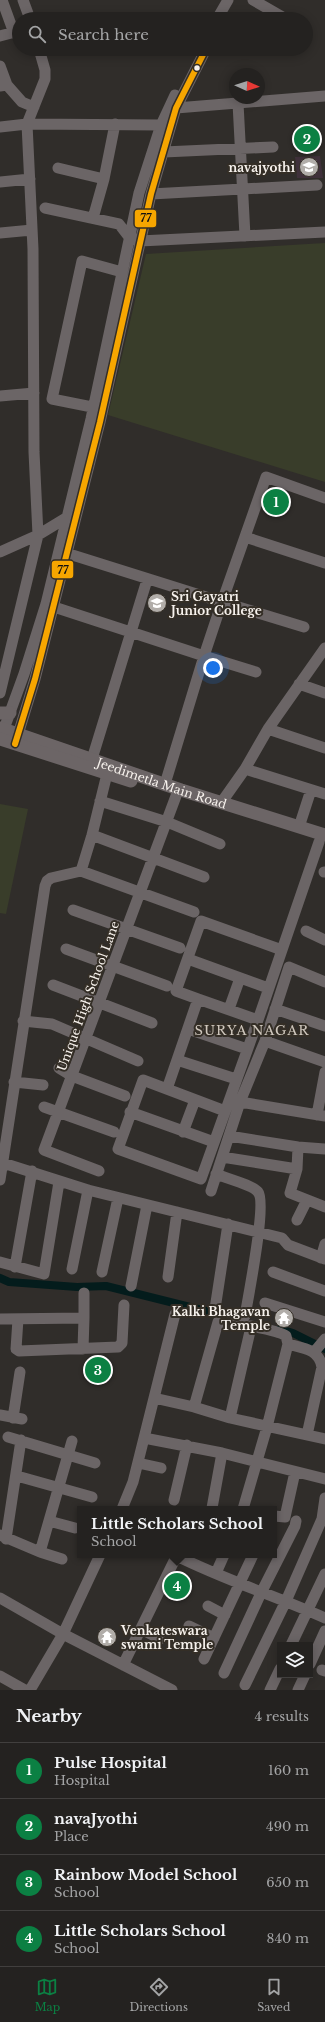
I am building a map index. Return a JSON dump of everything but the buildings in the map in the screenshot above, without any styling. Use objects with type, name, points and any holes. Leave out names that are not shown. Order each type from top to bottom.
[{"type":"main road","name":"Jeedimetla Main Road","points":[[1,734],[92,759],[221,803],[278,825],[299,827],[323,840]]},
{"type":"main road","name":"Jeedimetla Main Road","points":[[17,739],[107,774],[323,840]]},
{"type":"street","points":[[2,0],[12,23]]},
{"type":"street","points":[[23,0],[27,12]]},
{"type":"street","points":[[221,12],[228,0]]},
{"type":"street","points":[[229,12],[235,0]]},
{"type":"street","points":[[253,0],[274,12]]},
{"type":"street","points":[[0,36],[12,33]]},
{"type":"street","points":[[0,693],[38,535],[34,452],[32,230],[27,124],[45,79],[45,70],[41,56]]},
{"type":"street","points":[[17,739],[54,607],[66,553],[100,422],[134,239],[139,193],[160,125],[196,56]]},
{"type":"street","points":[[1,734],[5,713],[24,674],[46,604],[122,272],[151,194],[176,108],[202,56]]},
{"type":"street","points":[[0,66],[4,86],[22,102],[34,107]]},
{"type":"street","points":[[265,101],[325,96]]},
{"type":"street","points":[[176,108],[229,104]]},
{"type":"street","points":[[238,104],[245,236]]},
{"type":"street","points":[[0,127],[27,124],[160,125]]},
{"type":"street","points":[[93,218],[104,180],[115,124]]},
{"type":"street","points":[[164,152],[240,150],[274,147]]},
{"type":"street","points":[[58,168],[104,180]]},
{"type":"street","points":[[0,182],[30,179]]},
{"type":"street","points":[[151,194],[317,184]]},
{"type":"street","points":[[45,208],[119,224],[134,239],[325,232]]},
{"type":"street","points":[[0,233],[32,230]]},
{"type":"street","points":[[92,407],[52,399],[82,261],[122,272]]},
{"type":"street","points":[[0,396],[34,393]]},
{"type":"street","points":[[165,784],[204,656],[266,477],[325,498]]},
{"type":"street","points":[[0,552],[38,535],[66,518]]},
{"type":"street","points":[[245,537],[325,563]]},
{"type":"street","points":[[66,553],[147,580],[304,627]]},
{"type":"street","points":[[92,759],[130,631],[147,580]]},
{"type":"street","points":[[54,607],[256,672]]},
{"type":"street","points":[[221,803],[245,769],[268,729],[325,648]]},
{"type":"street","points":[[299,684],[325,694]]},
{"type":"street","points":[[268,729],[325,748]]},
{"type":"street","points":[[245,769],[325,794]]},
{"type":"street","points":[[81,871],[92,835],[107,774]]},
{"type":"street","points":[[299,827],[311,790]]},
{"type":"street","name":"Unique High School Lane","points":[[99,1171],[44,1150],[176,796]]},
{"type":"street","points":[[100,801],[167,822],[220,844]]},
{"type":"street","points":[[92,835],[204,877]]},
{"type":"street","points":[[224,1111],[167,1088],[142,1080],[118,1148],[201,1178],[258,1020],[268,988],[323,840]]},
{"type":"street","points":[[0,1180],[23,1021],[47,881],[57,876],[81,871],[194,912]]},
{"type":"street","points":[[73,910],[180,948]]},
{"type":"street","points":[[258,1020],[176,991],[201,921],[282,950]]},
{"type":"street","points":[[306,931],[325,940]]},
{"type":"street","points":[[66,949],[166,986]]},
{"type":"street","points":[[188,959],[268,988]]},
{"type":"street","points":[[211,1191],[240,1102],[265,1042],[289,967],[325,982]]},
{"type":"street","points":[[229,1009],[240,978]]},
{"type":"street","points":[[53,985],[152,1024]]},
{"type":"street","points":[[167,1088],[198,999]]},
{"type":"street","points":[[275,1009],[325,1026]]},
{"type":"street","points":[[23,1021],[52,1024],[138,1061]]},
{"type":"street","points":[[188,1029],[247,1049]]},
{"type":"street","points":[[265,1042],[325,1062]]},
{"type":"street","points":[[177,1060],[236,1079]]},
{"type":"street","points":[[59,1068],[72,1076],[125,1096]]},
{"type":"street","points":[[240,1102],[321,1115],[325,1072]]},
{"type":"street","points":[[14,1082],[43,1085]]},
{"type":"street","points":[[183,1132],[195,1100]]},
{"type":"street","points":[[44,1107],[114,1132]]},
{"type":"street","points":[[130,1112],[214,1142]]},
{"type":"street","points":[[229,1136],[298,1148],[325,1149]]},
{"type":"street","points":[[298,1148],[297,1169],[290,1193],[325,1207]]},
{"type":"street","points":[[222,1157],[297,1169]]},
{"type":"street","points":[[3,1163],[32,1171],[58,1182],[282,1238],[288,1245],[323,1258],[325,1244]]},
{"type":"street","points":[[15,1267],[32,1171]]},
{"type":"street","points":[[216,1174],[256,1189],[260,1193],[261,1201],[259,1232],[245,1316]]},
{"type":"street","points":[[0,1262],[44,1274],[58,1182]]},
{"type":"street","points":[[72,1269],[88,1190]]},
{"type":"street","points":[[102,1272],[118,1198]]},
{"type":"street","points":[[297,1220],[307,1200]]},
{"type":"street","points":[[131,1286],[147,1205]]},
{"type":"street","points":[[168,1277],[177,1212]]},
{"type":"street","points":[[215,1309],[228,1224]]},
{"type":"street","points":[[273,1272],[325,1291]]},
{"type":"street","points":[[83,1349],[84,1293]]},
{"type":"street","points":[[265,1303],[325,1322]]},
{"type":"street","points":[[18,1319],[17,1351],[121,1346],[124,1305]]},
{"type":"street","points":[[123,1506],[133,1482],[175,1314]]},
{"type":"street","points":[[0,1319],[84,1318]]},
{"type":"street","points":[[194,1407],[216,1323],[220,1321],[280,1332],[286,1336],[288,1344],[258,1462],[245,1506]]},
{"type":"street","points":[[230,1418],[251,1327]]},
{"type":"street","points":[[315,1351],[325,1339]]},
{"type":"street","points":[[288,1344],[315,1351],[321,1360],[323,1368],[307,1435]]},
{"type":"street","points":[[0,1415],[18,1418],[20,1372]]},
{"type":"street","points":[[154,1398],[194,1407],[267,1427],[325,1439]]},
{"type":"street","points":[[8,1437],[94,1463]]},
{"type":"street","points":[[144,1438],[187,1445],[325,1479]]},
{"type":"street","points":[[21,1440],[16,1476],[3,1537],[62,1559]]},
{"type":"street","points":[[40,1552],[72,1441]]},
{"type":"street","points":[[174,1500],[187,1445]]},
{"type":"street","points":[[212,1506],[222,1453]]},
{"type":"street","points":[[138,1463],[161,1468]]},
{"type":"street","points":[[277,1516],[285,1517],[295,1472]]},
{"type":"street","points":[[16,1476],[92,1497]]},
{"type":"street","points":[[245,1685],[286,1601],[322,1519],[325,1498]]},
{"type":"street","points":[[49,1520],[75,1528]]},
{"type":"street","points":[[224,1673],[261,1593],[295,1526],[296,1520]]},
{"type":"street","points":[[30,1690],[63,1634],[99,1558]]},
{"type":"street","points":[[123,1665],[176,1558]]},
{"type":"street","points":[[184,1558],[261,1593],[286,1601],[325,1618]]},
{"type":"street","points":[[216,1573],[223,1558]]},
{"type":"street","points":[[204,1658],[252,1558]]},
{"type":"street","points":[[292,1642],[325,1574]]},
{"type":"street","points":[[0,1598],[63,1634],[172,1690]]},
{"type":"street","points":[[208,1606],[225,1615]]},
{"type":"street","points":[[189,1626],[214,1638]]},
{"type":"street","points":[[141,1629],[160,1639]]},
{"type":"street","points":[[313,1658],[325,1632]]},
{"type":"street","points":[[0,1676],[25,1690]]},
{"type":"street","points":[[270,1690],[277,1676]]},
{"type":"street","points":[[298,1690],[304,1678]]},
{"type":"shaded area","name":"navajyothi","points":[[320,156],[323,178],[297,178],[295,157]]},
{"type":"green space","points":[[325,243],[325,482],[108,415],[146,254]]},
{"type":"green space","points":[[0,804],[28,809],[6,914],[0,913]]},
{"type":"waterway","points":[[0,1278],[9,1282],[77,1287],[106,1286],[242,1320]]},
{"type":"waterway","points":[[280,1329],[293,1333],[325,1349]]},
{"type":"transit line","name":"77","points":[[15,744],[35,679],[100,422],[151,194],[176,108],[202,56]]},
{"type":"place","name":"navaJyothi","points":[[307,139]]},
{"type":"place","name":"navajyothi","points":[[309,167]]},
{"type":"place","name":"Pulse Hospital","points":[[276,502]]},
{"type":"place","name":"Sri Gayatri Junior College","points":[[157,603]]},
{"type":"place","name":"Kalki Bhagavan Temple","points":[[284,1318]]},
{"type":"place","name":"Rainbow Model School","points":[[98,1370]]},
{"type":"place","name":"Little Scholars School","points":[[177,1586]]},
{"type":"place","name":"Venkateswara swami Temple","points":[[107,1637]]},
{"type":"district","name":"SURYA NAGAR","points":[[252,1030]]}]
